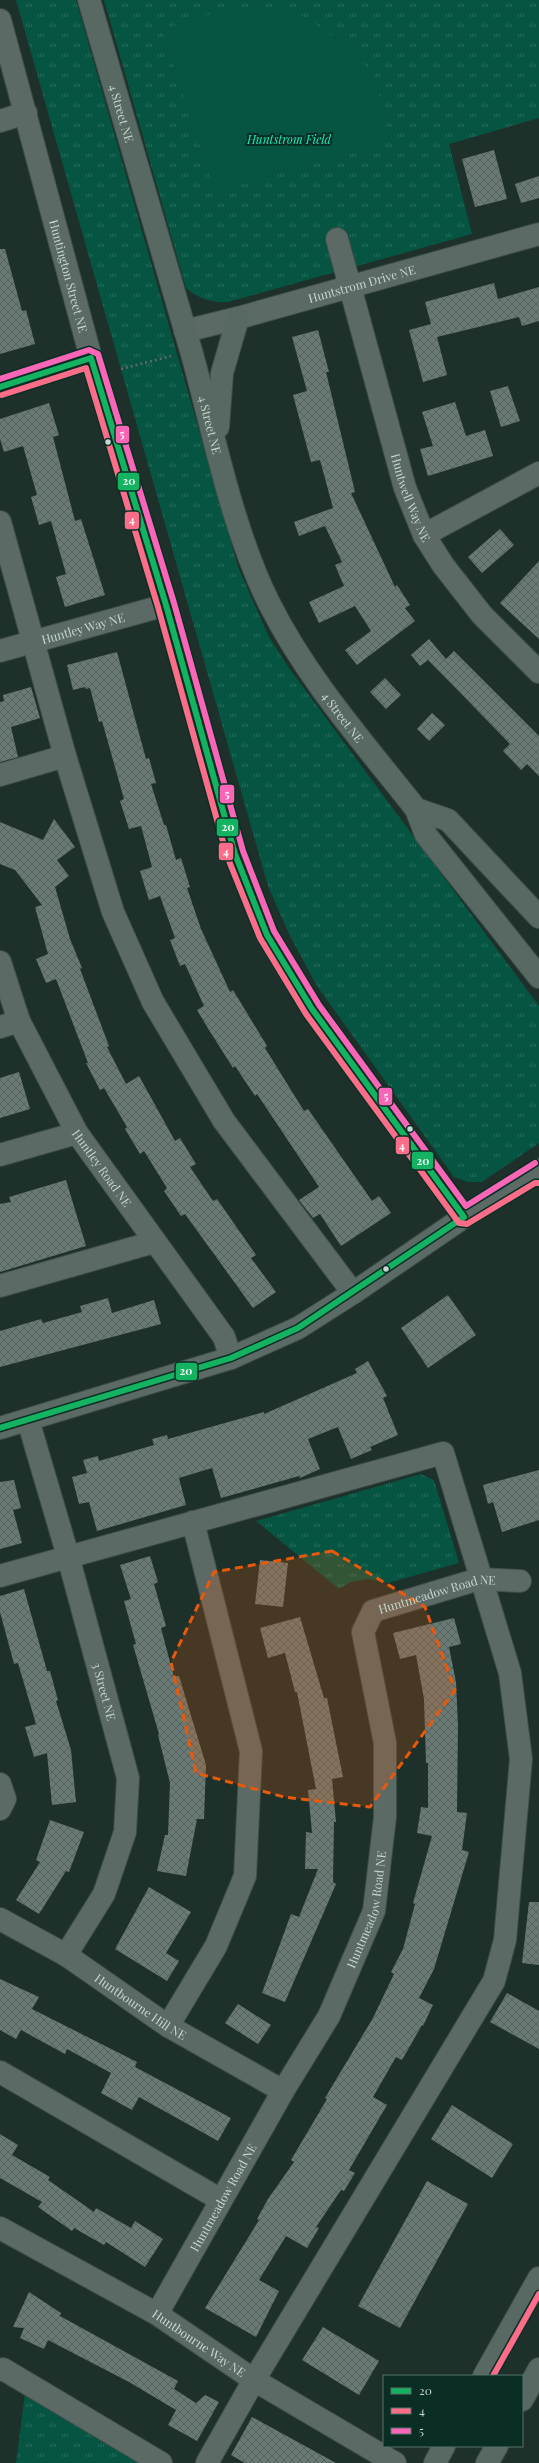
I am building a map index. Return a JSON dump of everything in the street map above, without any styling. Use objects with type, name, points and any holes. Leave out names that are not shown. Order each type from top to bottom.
[{"type":"main road","name":"4 Street NE","points":[[89,0],[185,331],[218,455],[245,542],[269,602],[304,664],[416,809],[426,835],[539,977]]},
{"type":"main road","points":[[218,455],[219,401],[222,373],[238,318]]},
{"type":"main road","points":[[416,809],[448,820],[539,917]]},
{"type":"main road","points":[[485,2375],[539,2278]]},
{"type":"main road","points":[[523,2398],[539,2369]]},
{"type":"main road","points":[[435,2463],[443,2447]]},
{"type":"main road","points":[[487,2463],[496,2447]]},
{"type":"street","name":"Huntington Street NE","points":[[0,20],[91,358],[166,605],[235,854],[267,935],[312,1009],[464,1217]]},
{"type":"street","points":[[0,121],[26,114]]},
{"type":"street","name":"Huntstrom Drive NE","points":[[185,331],[238,318],[539,234]]},
{"type":"street","name":"Huntwell Way NE","points":[[337,239],[405,488],[424,535],[443,565],[482,615],[539,672]]},
{"type":"street","points":[[0,387],[91,358]]},
{"type":"street","points":[[424,535],[539,473]]},
{"type":"street","points":[[0,524],[65,756],[113,912],[153,1002],[224,1121],[353,1293]]},
{"type":"street","name":"Huntley Way NE","points":[[0,651],[166,605]]},
{"type":"street","points":[[0,775],[65,756]]},
{"type":"street","name":"Huntley Road NE","points":[[0,962],[9,1024],[77,1134],[224,1338],[231,1358]]},
{"type":"street","points":[[0,1155],[77,1134]]},
{"type":"street","points":[[0,1428],[231,1358],[298,1328],[353,1293],[464,1217],[537,1173]]},
{"type":"street","points":[[0,1286],[154,1242]]},
{"type":"street","name":"3 Street NE","points":[[28,1420],[68,1556],[128,1778],[125,1832],[104,1894],[66,1955]]},
{"type":"street","points":[[0,1576],[443,1453],[480,1579],[510,1673],[521,1759],[505,1940],[494,1981],[254,2380],[207,2463]]},
{"type":"street","points":[[168,2026],[216,1946],[245,1876],[246,1869],[251,1751],[193,1522]]},
{"type":"street","name":"Huntmeadow Road NE","points":[[157,2314],[283,2091],[329,2016],[374,1912],[385,1817],[385,1743],[363,1632],[373,1611],[480,1579],[520,1581]]},
{"type":"street","points":[[0,1784],[5,1799],[0,1809]]},
{"type":"street","name":"Huntbourne Hill NE","points":[[0,1919],[66,1955],[168,2026],[283,2091]]},
{"type":"street","points":[[0,2072],[221,2200]]},
{"type":"street","name":"Huntbourne Way NE","points":[[0,2228],[157,2314],[254,2380],[395,2463]]},
{"type":"street","points":[[0,2370],[3,2369],[161,2463]]},
{"type":"path","points":[[121,369],[178,354]]},
{"type":"highlighted area","points":[[332,1551],[425,1607],[455,1690],[370,1807],[284,1797],[196,1773],[171,1662],[214,1572]]},
{"type":"green space","points":[[16,0],[76,0],[238,567],[269,637],[289,668],[539,1006],[539,1143],[482,1182],[468,1182],[454,1177],[317,986],[289,934],[268,886]]},
{"type":"green space","name":"Huntstrom Field","points":[[104,0],[539,0],[539,118],[449,144],[472,234],[228,302],[211,301],[201,298],[186,288]]},
{"type":"green space","points":[[246,10],[278,10],[305,17],[351,49],[374,75],[390,140],[215,192],[162,30],[214,13]]},
{"type":"green space","points":[[421,1474],[434,1480],[459,1563],[388,1583],[368,1579],[351,1582],[339,1589],[256,1521]]},
{"type":"green space","points":[[25,2393],[139,2463],[16,2463]]},
{"type":"building","points":[[494,150],[507,199],[475,207],[462,159]]},
{"type":"building","points":[[539,176],[539,198],[521,203],[515,184]]},
{"type":"building","points":[[0,249],[5,249],[22,311],[26,310],[35,344],[0,354]]},
{"type":"building","points":[[494,283],[498,299],[539,287],[539,321],[522,326],[519,317],[437,337],[447,375],[423,382],[409,330],[431,324],[425,302]]},
{"type":"building","points":[[318,330],[329,372],[326,372],[355,492],[351,493],[395,587],[397,585],[410,605],[405,608],[415,621],[357,665],[345,650],[371,631],[355,606],[319,623],[309,602],[344,586],[335,565],[342,562],[325,526],[299,536],[294,522],[333,508],[320,460],[311,462],[293,395],[307,391],[292,337]]},
{"type":"building","points":[[508,386],[520,421],[501,427],[490,391]]},
{"type":"building","points":[[455,402],[466,436],[485,430],[493,456],[428,476],[420,449],[433,446],[422,412]]},
{"type":"building","points":[[49,403],[59,435],[53,437],[75,521],[81,519],[105,595],[65,607],[56,577],[66,574],[51,521],[39,525],[31,497],[37,495],[23,446],[4,452],[0,439],[0,419]]},
{"type":"building","points":[[500,529],[514,545],[482,573],[468,557]]},
{"type":"building","points":[[539,561],[539,639],[500,603]]},
{"type":"building","points":[[429,639],[446,659],[454,651],[539,736],[539,776],[527,764],[521,770],[503,751],[510,744],[428,660],[420,666],[411,655]]},
{"type":"building","points":[[117,652],[146,759],[149,758],[156,783],[151,784],[164,825],[166,825],[176,860],[181,858],[190,887],[187,888],[201,929],[230,992],[233,990],[267,1046],[265,1048],[304,1111],[308,1109],[372,1201],[379,1196],[391,1213],[341,1246],[320,1214],[313,1218],[299,1200],[319,1187],[257,1094],[255,1096],[235,1066],[233,1068],[197,1010],[204,1006],[185,964],[180,966],[170,940],[175,938],[160,896],[149,900],[140,871],[152,867],[141,826],[129,829],[120,801],[124,799],[102,721],[99,722],[90,688],[86,689],[85,687],[73,690],[67,665]]},
{"type":"building","points":[[385,678],[401,695],[386,709],[370,692]]},
{"type":"building","points":[[31,687],[40,718],[11,727],[18,757],[0,762],[0,702],[4,701],[3,695]]},
{"type":"building","points":[[432,713],[445,725],[429,741],[417,729]]},
{"type":"building","points":[[54,819],[75,847],[57,860],[69,876],[55,887],[70,939],[82,968],[80,969],[109,1046],[107,1047],[126,1084],[139,1076],[175,1141],[180,1138],[196,1164],[190,1167],[213,1201],[217,1199],[256,1255],[251,1258],[276,1292],[253,1308],[185,1214],[181,1216],[164,1191],[167,1188],[144,1151],[140,1154],[125,1129],[127,1127],[104,1088],[100,1090],[86,1063],[88,1063],[56,979],[46,983],[36,959],[48,954],[35,907],[42,905],[15,870],[0,864],[0,822],[43,840]]},
{"type":"building","points":[[19,1072],[30,1109],[0,1118],[0,1078]]},
{"type":"building","points":[[66,1180],[86,1246],[0,1272],[0,1204],[11,1202],[9,1197]]},
{"type":"building","points":[[448,1295],[476,1335],[428,1368],[401,1328]]},
{"type":"building","points":[[108,1298],[112,1313],[154,1300],[161,1324],[0,1367],[0,1331],[41,1319],[43,1323],[82,1312],[80,1306]]},
{"type":"building","points":[[368,1361],[387,1396],[383,1398],[398,1435],[370,1447],[372,1450],[351,1459],[338,1427],[308,1439],[320,1469],[300,1478],[299,1476],[221,1498],[212,1468],[179,1478],[186,1505],[97,1531],[89,1502],[79,1504],[72,1477],[87,1473],[83,1460],[98,1456],[99,1461],[154,1445],[152,1439],[167,1435],[168,1439],[264,1412],[264,1414],[357,1373],[355,1369]]},
{"type":"building","points":[[539,1470],[539,1520],[502,1532],[493,1502],[488,1504],[483,1485]]},
{"type":"building","points":[[14,1480],[21,1508],[13,1510],[22,1543],[0,1549],[0,1482]]},
{"type":"building","points":[[150,1556],[158,1582],[154,1584],[166,1626],[161,1628],[174,1677],[179,1676],[206,1765],[204,1819],[197,1819],[186,1876],[157,1871],[165,1835],[168,1835],[170,1783],[159,1734],[133,1645],[136,1644],[124,1601],[131,1599],[120,1565]]},
{"type":"building","points":[[260,1560],[288,1563],[283,1607],[255,1604]]},
{"type":"building","points":[[24,1589],[47,1671],[50,1671],[58,1700],[56,1701],[71,1750],[76,1802],[52,1805],[47,1753],[34,1757],[25,1727],[36,1724],[18,1663],[14,1664],[0,1612],[0,1596]]},
{"type":"building","points":[[300,1617],[324,1698],[327,1698],[343,1777],[332,1779],[336,1822],[334,1822],[333,1882],[336,1884],[285,2002],[262,1993],[291,1914],[299,1917],[318,1869],[305,1869],[306,1832],[312,1833],[308,1790],[316,1789],[297,1692],[295,1692],[285,1653],[268,1658],[260,1628]]},
{"type":"building","points":[[454,1618],[461,1644],[449,1647],[456,1682],[458,1725],[457,1812],[467,1813],[462,1850],[469,1852],[434,1969],[419,1998],[433,2005],[423,2026],[422,2025],[402,2060],[396,2057],[373,2097],[387,2105],[349,2170],[355,2173],[344,2191],[341,2190],[316,2227],[319,2228],[307,2248],[286,2236],[259,2280],[279,2291],[256,2337],[205,2308],[259,2220],[257,2219],[268,2199],[294,2162],[291,2160],[327,2099],[325,2098],[373,2018],[394,1974],[391,1972],[403,1949],[415,1904],[413,1903],[432,1836],[417,1833],[421,1807],[428,1808],[428,1763],[426,1763],[424,1699],[416,1655],[400,1659],[393,1633]]},
{"type":"building","points":[[50,1820],[84,1832],[69,1872],[66,1871],[39,1914],[16,1900],[40,1862],[36,1860]]},
{"type":"building","points":[[149,1887],[191,1912],[166,1953],[179,1961],[167,1981],[115,1949]]},
{"type":"building","points":[[529,1902],[539,1902],[539,1965],[522,1963]]},
{"type":"building","points":[[0,1979],[39,1997],[32,2009],[137,2062],[135,2067],[231,2118],[218,2141],[139,2097],[132,2110],[101,2093],[111,2073],[67,2049],[65,2054],[21,2030],[16,2039],[0,2030]]},
{"type":"building","points":[[507,1993],[539,2011],[539,2049],[490,2022]]},
{"type":"building","points":[[238,2004],[271,2025],[258,2044],[225,2023]]},
{"type":"building","points":[[452,2105],[513,2144],[492,2178],[431,2139]]},
{"type":"building","points":[[0,2134],[18,2145],[12,2155],[50,2177],[48,2180],[94,2212],[96,2208],[131,2228],[135,2221],[163,2239],[145,2267],[106,2242],[104,2245],[74,2228],[72,2231],[38,2207],[42,2202],[0,2178]]},
{"type":"building","points":[[427,2181],[468,2204],[400,2328],[358,2306]]},
{"type":"building","points":[[29,2292],[61,2313],[60,2316],[178,2381],[174,2389],[196,2403],[205,2395],[219,2402],[197,2441],[168,2425],[176,2410],[129,2382],[48,2340],[44,2349],[20,2338],[24,2328],[13,2327]]},
{"type":"building","points":[[323,2327],[379,2361],[359,2395],[302,2360]]},
{"type":"building","points":[[252,2417],[336,2463],[245,2463],[231,2455]]},
{"type":"transit line","name":"5","points":[[0,379],[89,350],[98,354],[174,603],[243,851],[274,931],[319,1005],[466,1206],[535,1163]]},
{"type":"transit line","name":"20","points":[[0,387],[91,358],[166,605],[235,854],[267,935],[312,1009],[464,1217],[298,1328],[231,1358],[0,1428]]},
{"type":"transit line","name":"4","points":[[2,395],[86,368],[158,607],[227,856],[260,938],[306,1014],[459,1223],[467,1224],[535,1183],[539,1183]]},
{"type":"transit line","name":"4","points":[[494,2375],[539,2294]]}]
